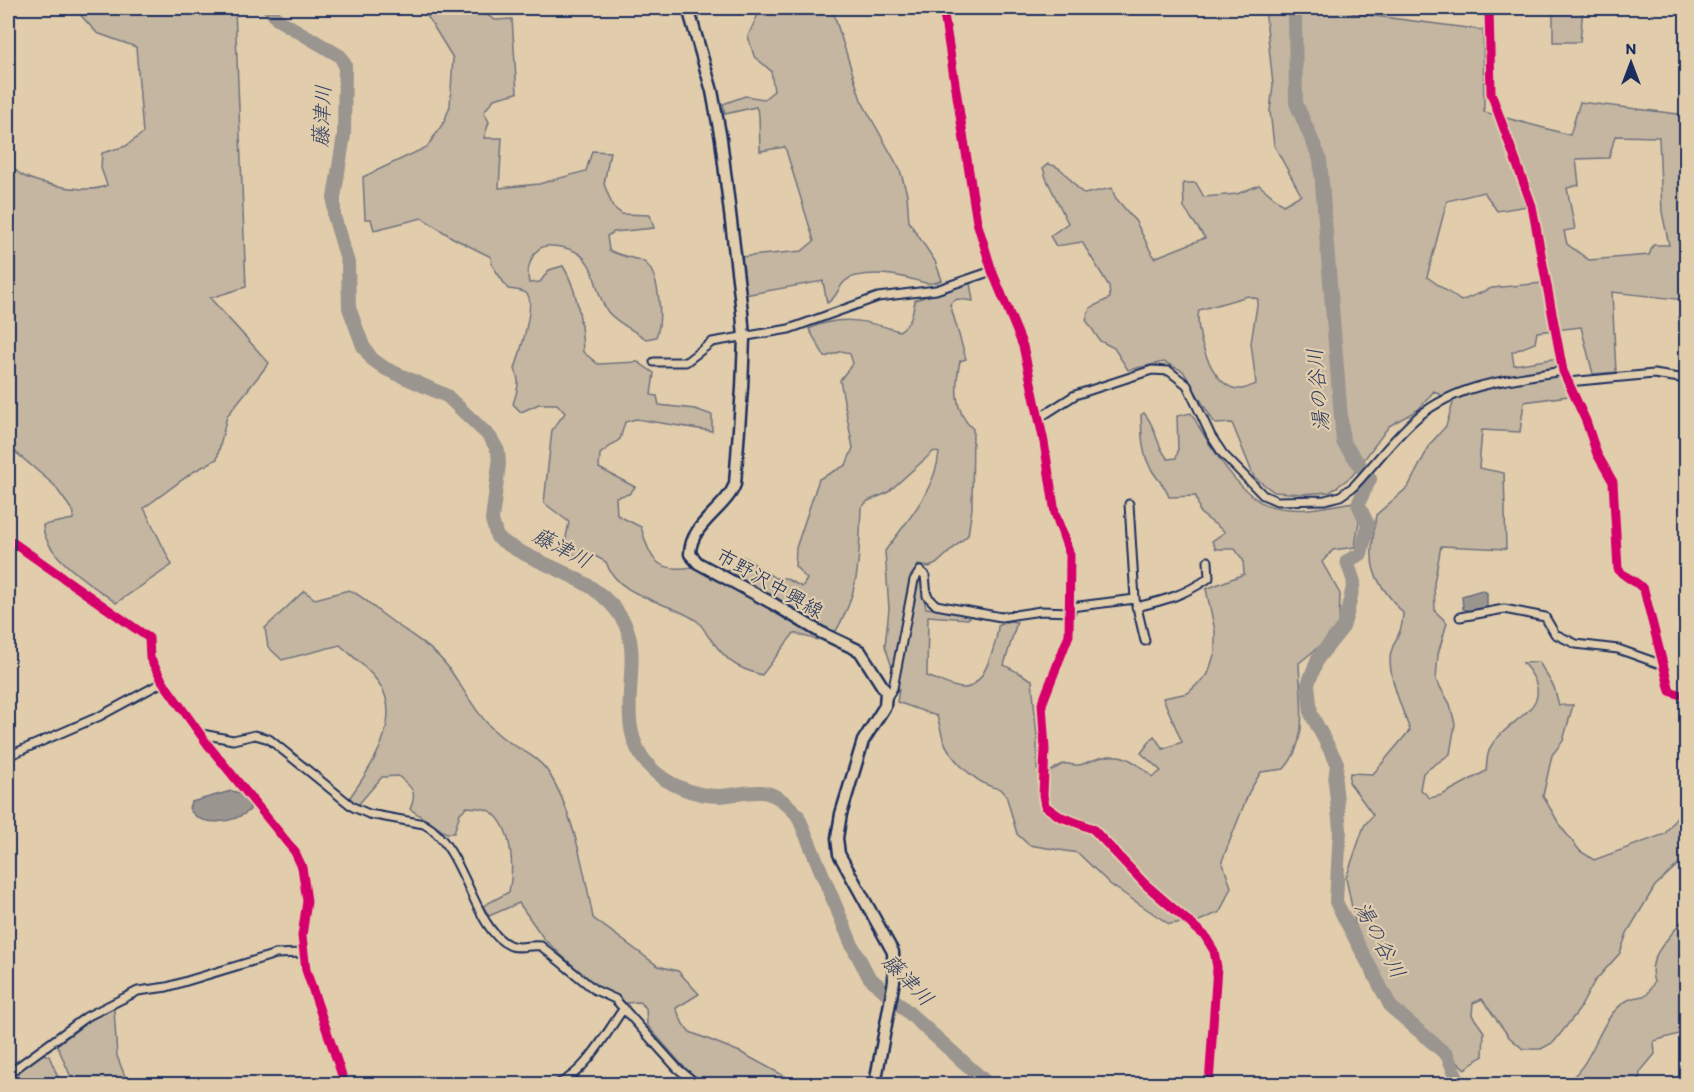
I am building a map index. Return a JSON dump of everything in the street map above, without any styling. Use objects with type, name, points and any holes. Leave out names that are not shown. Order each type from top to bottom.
[{"type":"main road","name":"市野沢中興線","points":[[688,8],[712,91],[721,138],[744,338],[735,484],[728,498],[706,521],[693,543],[690,554],[698,563],[820,632],[860,651],[886,692],[887,698]]},
{"type":"main road","points":[[875,1084],[894,981],[893,952],[839,854],[837,838],[841,814],[863,741],[885,706],[887,698]]},
{"type":"street","points":[[943,8],[977,222],[992,271],[1023,346],[1039,418],[1055,513],[1070,555],[1071,610],[1067,647],[1042,704],[1045,749],[1043,795],[1046,806],[1059,816],[1092,829],[1145,884],[1205,936],[1214,951],[1217,967],[1209,1084]]},
{"type":"street","points":[[1489,8],[1491,93],[1532,206],[1563,371],[1597,454],[1613,482],[1618,569],[1622,575],[1638,582],[1644,590],[1670,691],[1686,697]]},
{"type":"street","points":[[654,362],[686,362],[712,342],[789,329],[878,297],[936,290],[992,271]]},
{"type":"street","points":[[1039,418],[1075,395],[1152,370],[1169,371],[1187,385],[1211,436],[1224,454],[1263,495],[1277,501],[1325,500],[1340,496],[1360,479],[1419,416],[1440,402],[1489,382],[1563,371]]},
{"type":"street","points":[[1568,382],[1654,374],[1686,379]]},
{"type":"street","points":[[1129,504],[1136,603],[1145,641]]},
{"type":"street","points":[[8,539],[149,638],[150,658],[163,682],[208,745],[295,852],[302,867],[307,901],[302,952],[310,985],[345,1084]]},
{"type":"street","points":[[887,698],[893,688],[914,580],[916,573],[920,571],[926,575],[927,596],[936,605],[1000,617],[1175,598],[1209,578],[1208,561]]},
{"type":"street","points":[[1460,617],[1504,609],[1524,614],[1539,614],[1545,617],[1555,634],[1576,644],[1617,649],[1663,665]]},
{"type":"street","points":[[8,756],[100,716],[163,682]]},
{"type":"street","points":[[202,734],[233,740],[255,735],[269,739],[352,807],[369,814],[430,827],[445,843],[484,916],[502,942],[515,948],[541,946],[595,990],[615,999],[677,1068],[697,1084]]},
{"type":"street","points":[[8,1074],[86,1017],[138,991],[167,987],[276,954],[302,952]]},
{"type":"street","points":[[558,1084],[568,1080],[579,1069],[624,1008]]},
{"type":"shaded area","points":[[74,8],[235,8],[246,287],[210,298],[269,363],[227,416],[217,459],[193,472],[144,508],[172,565],[116,603],[71,569],[51,548],[45,537],[43,525],[73,519],[74,513],[54,485],[13,450],[8,450],[8,161],[15,170],[28,178],[77,189],[99,188],[107,185],[101,168],[102,153],[126,146],[143,133],[136,47],[97,33]]},
{"type":"shaded area","points":[[425,8],[484,8],[487,15],[495,20],[512,19],[517,93],[494,99],[484,112],[489,122],[484,138],[502,138],[499,188],[539,184],[586,171],[592,151],[610,152],[604,184],[613,207],[622,214],[650,215],[654,228],[614,232],[607,236],[609,250],[644,262],[654,276],[659,297],[656,337],[646,339],[608,312],[602,302],[592,270],[579,254],[552,246],[539,249],[533,256],[528,275],[529,283],[540,282],[549,270],[563,266],[578,308],[583,352],[598,364],[638,362],[654,373],[651,395],[657,396],[659,405],[695,409],[712,415],[712,431],[636,419],[625,422],[620,439],[600,454],[599,468],[635,487],[629,494],[616,497],[617,515],[641,527],[652,556],[663,566],[693,567],[717,581],[744,557],[775,578],[785,578],[802,587],[807,579],[795,566],[796,548],[819,479],[846,465],[853,448],[840,380],[853,363],[850,354],[842,351],[825,357],[809,329],[820,324],[843,320],[876,324],[899,331],[909,322],[915,300],[970,283],[973,301],[957,299],[950,304],[966,359],[960,361],[957,397],[966,422],[973,429],[972,508],[968,535],[936,564],[929,567],[918,565],[911,579],[921,583],[926,608],[968,613],[971,616],[968,619],[928,616],[927,676],[954,687],[963,688],[977,681],[988,663],[998,626],[1009,621],[1017,622],[1004,665],[1032,680],[1037,770],[1048,773],[1064,764],[1080,765],[1104,757],[1120,756],[1135,763],[1153,777],[1161,771],[1141,753],[1154,736],[1163,749],[1182,742],[1163,698],[1188,693],[1208,674],[1215,652],[1215,631],[1206,589],[1244,574],[1243,560],[1235,549],[1216,549],[1212,541],[1225,532],[1200,513],[1196,496],[1169,497],[1146,458],[1141,415],[1144,413],[1148,418],[1168,459],[1176,458],[1178,451],[1177,416],[1191,413],[1230,473],[1249,493],[1266,504],[1298,509],[1354,502],[1360,514],[1355,547],[1333,550],[1322,562],[1340,594],[1339,624],[1321,645],[1299,663],[1302,719],[1297,745],[1284,769],[1261,772],[1249,792],[1222,861],[1231,887],[1220,912],[1199,921],[1169,924],[1111,885],[1078,853],[1029,845],[1017,834],[1006,795],[1001,789],[978,780],[952,756],[944,741],[937,716],[897,702],[899,689],[885,646],[889,609],[885,551],[926,493],[939,453],[934,451],[887,493],[868,501],[861,508],[859,556],[854,586],[844,616],[836,631],[825,629],[817,640],[794,633],[762,675],[731,662],[697,621],[686,614],[633,592],[621,584],[612,574],[606,562],[595,556],[571,555],[564,548],[569,522],[544,503],[552,430],[565,413],[557,404],[539,404],[521,412],[513,404],[518,382],[515,369],[528,318],[527,294],[508,289],[492,265],[491,257],[453,238],[422,218],[374,230],[371,219],[365,219],[363,177],[427,147],[444,122],[450,106],[453,58],[426,14]]},
{"type":"shaded area","points":[[761,8],[832,8],[861,100],[900,170],[907,194],[909,222],[935,261],[942,280],[924,283],[888,275],[856,276],[845,281],[835,297],[827,303],[823,281],[744,295],[740,257],[802,251],[814,241],[785,147],[760,151],[759,115],[756,107],[725,114],[723,104],[745,96],[764,99],[774,91],[771,71],[754,56],[748,36]]},
{"type":"shaded area","points":[[1265,8],[1351,8],[1352,13],[1483,30],[1484,112],[1570,135],[1580,102],[1686,115],[1686,300],[1612,292],[1616,372],[1593,374],[1581,327],[1537,332],[1535,343],[1512,352],[1514,365],[1558,358],[1568,396],[1524,402],[1520,432],[1482,430],[1479,468],[1504,473],[1506,549],[1441,546],[1434,583],[1435,611],[1447,623],[1438,654],[1436,680],[1450,704],[1455,724],[1450,754],[1423,773],[1420,789],[1430,798],[1442,795],[1486,771],[1488,753],[1493,743],[1536,700],[1537,690],[1533,678],[1523,663],[1539,662],[1554,687],[1559,705],[1573,705],[1563,741],[1552,755],[1543,796],[1561,827],[1580,851],[1594,860],[1665,834],[1682,809],[1680,794],[1686,795],[1686,857],[1655,886],[1627,933],[1620,953],[1594,982],[1579,1010],[1554,1042],[1541,1049],[1523,1049],[1509,1037],[1482,999],[1473,1003],[1472,1015],[1484,1032],[1483,1056],[1465,1069],[1394,1005],[1356,927],[1346,878],[1364,826],[1373,815],[1349,782],[1350,773],[1373,774],[1410,730],[1396,691],[1390,660],[1400,631],[1403,613],[1377,578],[1373,568],[1372,547],[1376,515],[1408,487],[1431,443],[1446,426],[1453,403],[1434,391],[1419,409],[1389,426],[1352,476],[1330,492],[1302,494],[1274,492],[1254,477],[1232,423],[1215,424],[1183,371],[1164,362],[1128,370],[1114,348],[1100,341],[1086,320],[1090,308],[1110,298],[1109,286],[1082,242],[1056,246],[1050,236],[1068,223],[1046,178],[1043,168],[1048,164],[1064,172],[1084,194],[1112,188],[1115,197],[1136,222],[1154,258],[1205,238],[1184,208],[1183,183],[1196,183],[1204,197],[1237,194],[1259,185],[1283,205],[1301,195],[1274,145],[1270,111],[1273,85]],"holes":[[[1615,136],[1659,137],[1662,212],[1669,245],[1653,245],[1649,255],[1589,260],[1567,244],[1564,231],[1575,229],[1567,188],[1579,185],[1576,159],[1609,158]],[[1484,192],[1497,211],[1527,206],[1543,283],[1492,288],[1461,301],[1427,277],[1447,201]],[[1248,296],[1258,299],[1251,343],[1256,384],[1236,389],[1217,376],[1201,342],[1199,310]]]},
{"type":"shaded area","points":[[1553,8],[1583,8],[1580,42],[1553,42]]},
{"type":"shaded area","points":[[349,590],[364,598],[380,613],[434,652],[448,667],[490,726],[539,761],[545,768],[558,790],[572,825],[593,918],[658,966],[678,971],[699,994],[676,1008],[683,1024],[690,1032],[740,1052],[799,1084],[704,1084],[683,1066],[647,1025],[646,1008],[639,1002],[625,1003],[595,986],[544,939],[519,903],[489,916],[483,906],[509,892],[511,862],[505,830],[500,821],[488,810],[467,807],[460,813],[454,833],[446,833],[410,809],[413,798],[412,790],[398,776],[382,777],[357,806],[351,801],[350,797],[375,758],[386,728],[388,713],[386,699],[380,685],[367,669],[340,645],[282,660],[268,647],[265,628],[304,591],[315,599]]},
{"type":"shaded area","points":[[1482,590],[1487,593],[1487,607],[1471,611],[1463,609],[1462,596]]},
{"type":"shaded area","points":[[231,791],[245,797],[250,810],[227,821],[218,822],[201,819],[189,808],[191,802]]},
{"type":"shaded area","points":[[1686,916],[1686,1032],[1654,1041],[1655,1054],[1640,1072],[1639,1084],[1563,1084],[1583,1066],[1609,1018],[1617,1008],[1630,999],[1647,995],[1654,982],[1652,973],[1656,955]]},
{"type":"shaded area","points":[[107,1008],[114,1009],[117,1056],[128,1084],[74,1084],[57,1045]]},
{"type":"shaded area","points":[[43,1054],[49,1056],[61,1084],[10,1084],[8,1079]]},
{"type":"waterway","name":"藤津川","points":[[269,8],[277,19],[340,56],[345,65],[344,135],[334,198],[334,216],[348,263],[349,308],[363,346],[372,359],[386,369],[447,396],[490,437],[498,451],[499,464],[492,520],[497,537],[530,557],[583,582],[613,606],[624,622],[630,638],[632,656],[630,713],[632,732],[638,750],[650,767],[673,784],[691,792],[720,796],[761,792],[777,797],[791,808],[798,816],[852,945],[869,977],[988,1084]]},
{"type":"waterway","name":"湯の谷川","points":[[1295,8],[1296,103],[1320,159],[1343,442],[1370,479],[1358,504],[1368,525],[1361,554],[1347,561],[1354,582],[1347,614],[1343,627],[1318,658],[1308,684],[1311,714],[1337,763],[1335,782],[1340,829],[1336,902],[1391,1007],[1447,1055],[1460,1084]]},
{"type":"cycle path","points":[[943,8],[977,222],[992,271],[1023,346],[1044,442],[1055,513],[1070,555],[1069,635],[1042,704],[1045,806],[1059,816],[1093,829],[1145,884],[1205,936],[1214,951],[1217,967],[1209,1084]]},
{"type":"cycle path","points":[[1489,8],[1491,93],[1532,206],[1563,371],[1586,421],[1597,454],[1613,482],[1618,569],[1644,590],[1670,691],[1686,697]]},
{"type":"cycle path","points":[[8,539],[149,638],[150,658],[163,682],[208,745],[295,852],[302,867],[307,901],[302,936],[306,970],[345,1084]]}]
